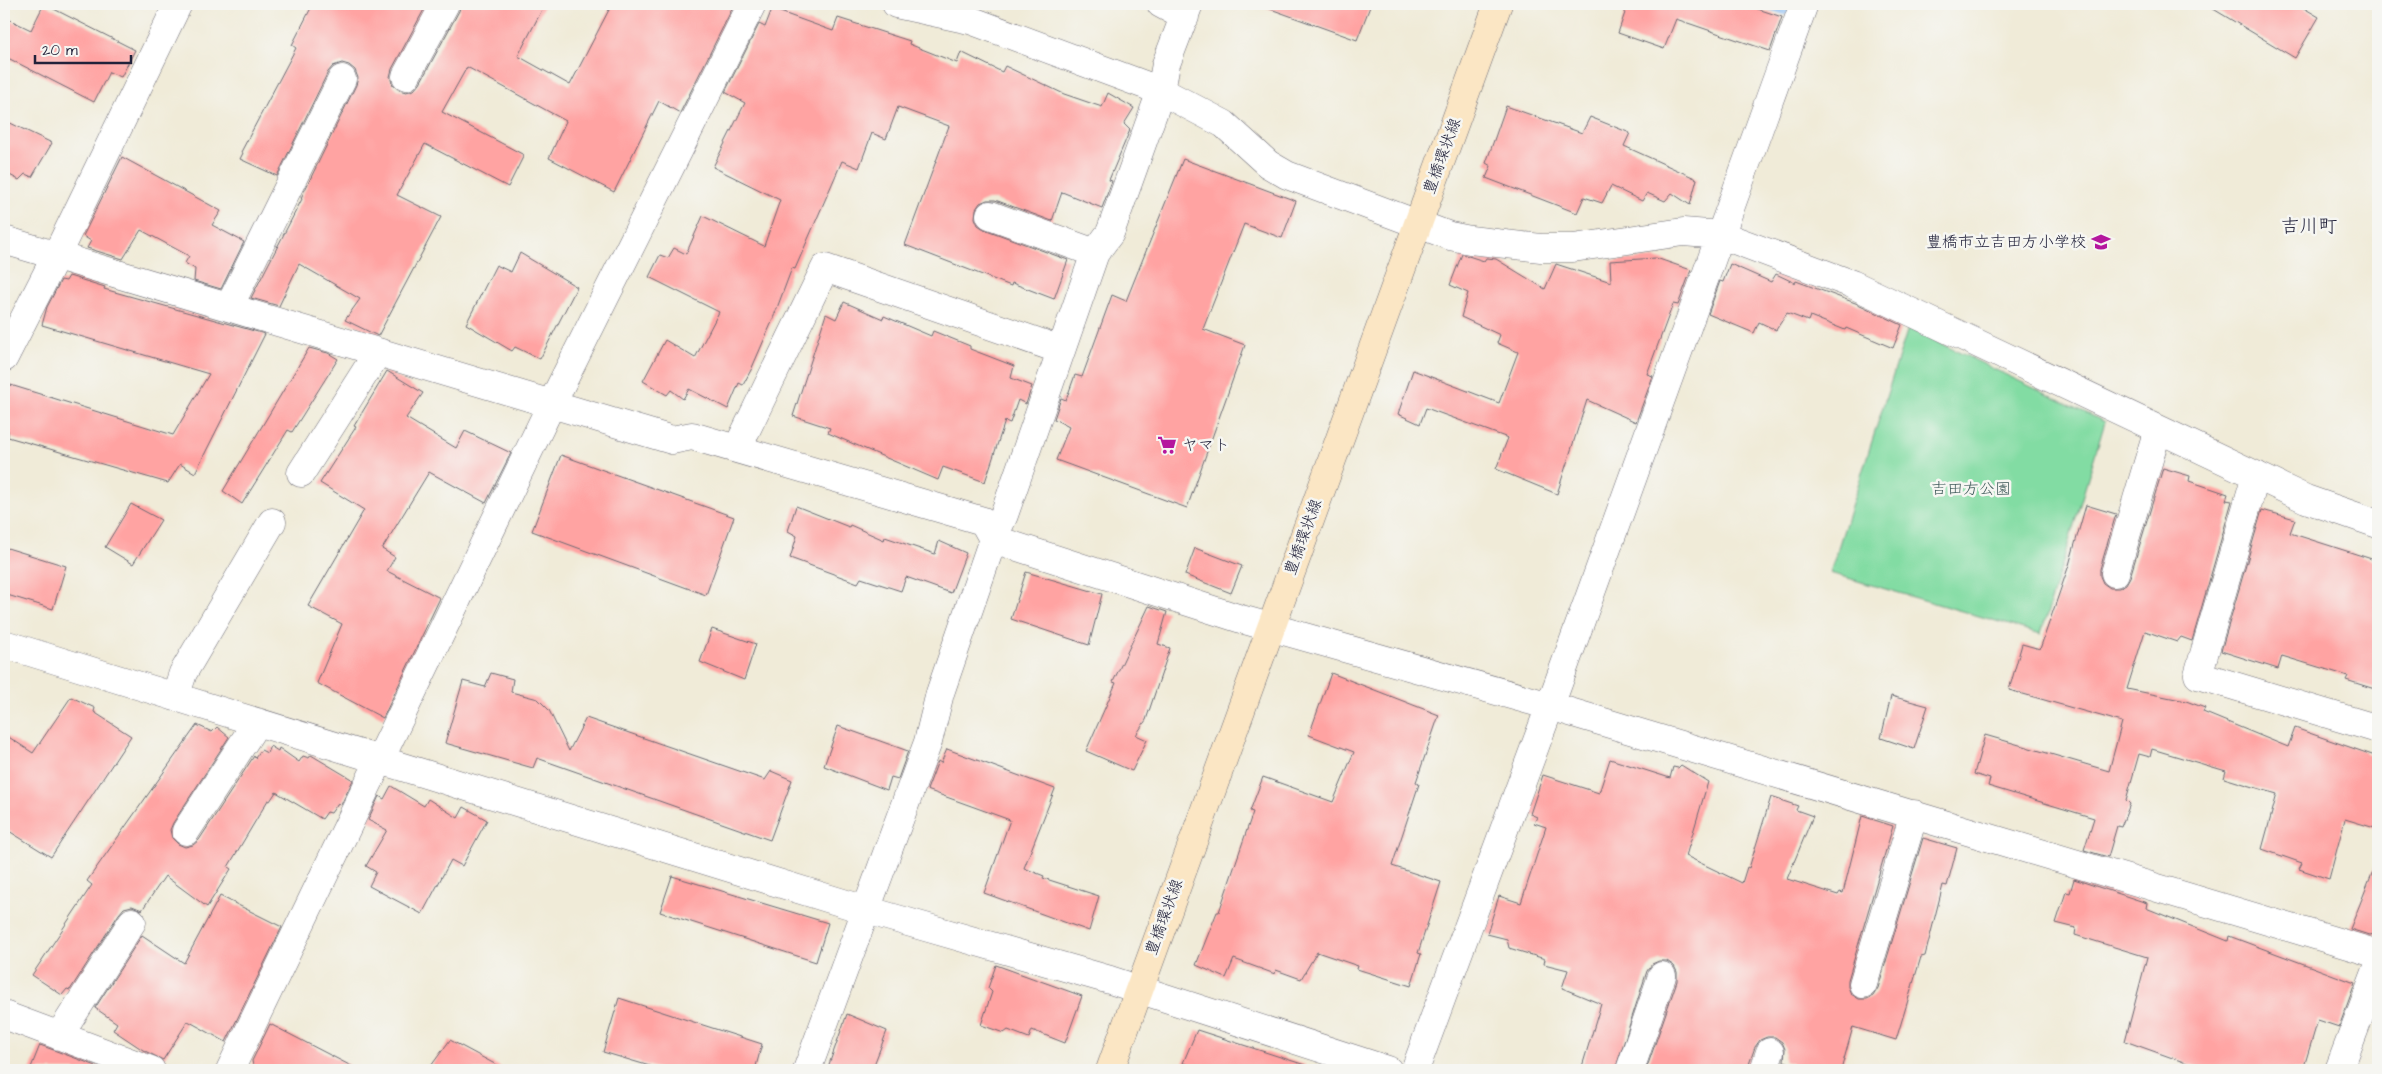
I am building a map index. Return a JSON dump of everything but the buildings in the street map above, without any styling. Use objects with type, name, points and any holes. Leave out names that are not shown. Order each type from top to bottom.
[{"type":"main road","name":"豊橋環状線","points":[[1110,1070],[1270,626],[1498,4]]},
{"type":"street","points":[[4,358],[56,256],[178,4]]},
{"type":"street","points":[[406,76],[445,4]]},
{"type":"street","points":[[230,1070],[552,403],[752,4]]},
{"type":"street","points":[[896,4],[970,20],[1161,91],[1224,124],[1268,164],[1287,175],[1418,224],[1470,240],[1541,248],[1574,248],[1683,232],[1721,234],[1852,284],[2306,499],[2378,524]]},
{"type":"street","points":[[807,1070],[928,742],[940,693],[993,538],[1004,515],[1096,253],[1110,233],[1161,91],[1166,64],[1187,10],[1161,4]]},
{"type":"street","points":[[1415,1070],[1550,706],[1804,4]]},
{"type":"street","points":[[229,308],[342,79]]},
{"type":"street","points":[[990,215],[1096,253]]},
{"type":"street","points":[[4,240],[672,440],[692,436],[983,521],[993,538],[1241,619],[1550,706],[2378,954]]},
{"type":"street","points":[[737,449],[825,268],[1061,350]]},
{"type":"street","points":[[300,473],[378,352]]},
{"type":"street","points":[[2115,572],[2158,429]]},
{"type":"street","points":[[2256,475],[2198,675],[2378,729]]},
{"type":"street","points":[[176,697],[183,673],[272,522]]},
{"type":"street","points":[[4,644],[866,910],[1110,980],[1388,1070]]},
{"type":"street","points":[[186,831],[257,722]]},
{"type":"street","points":[[1863,984],[1914,814]]},
{"type":"street","points":[[58,1036],[132,922]]},
{"type":"street","points":[[2339,1070],[2378,967]]},
{"type":"street","points":[[1630,1070],[1662,976]]},
{"type":"street","points":[[4,1015],[151,1070]]},
{"type":"green space","name":"吉田方公園","points":[[1908,328],[2105,422],[2041,634],[1830,573]]},
{"type":"waterway","points":[[1768,4],[1785,10],[1787,4]]},
{"type":"place","name":"豊橋市立吉田方小学校","points":[[2101,242]]},
{"type":"place","name":"ヤマト","points":[[1167,445]]},
{"type":"district","name":"吉川町","points":[[2309,226]]}]
